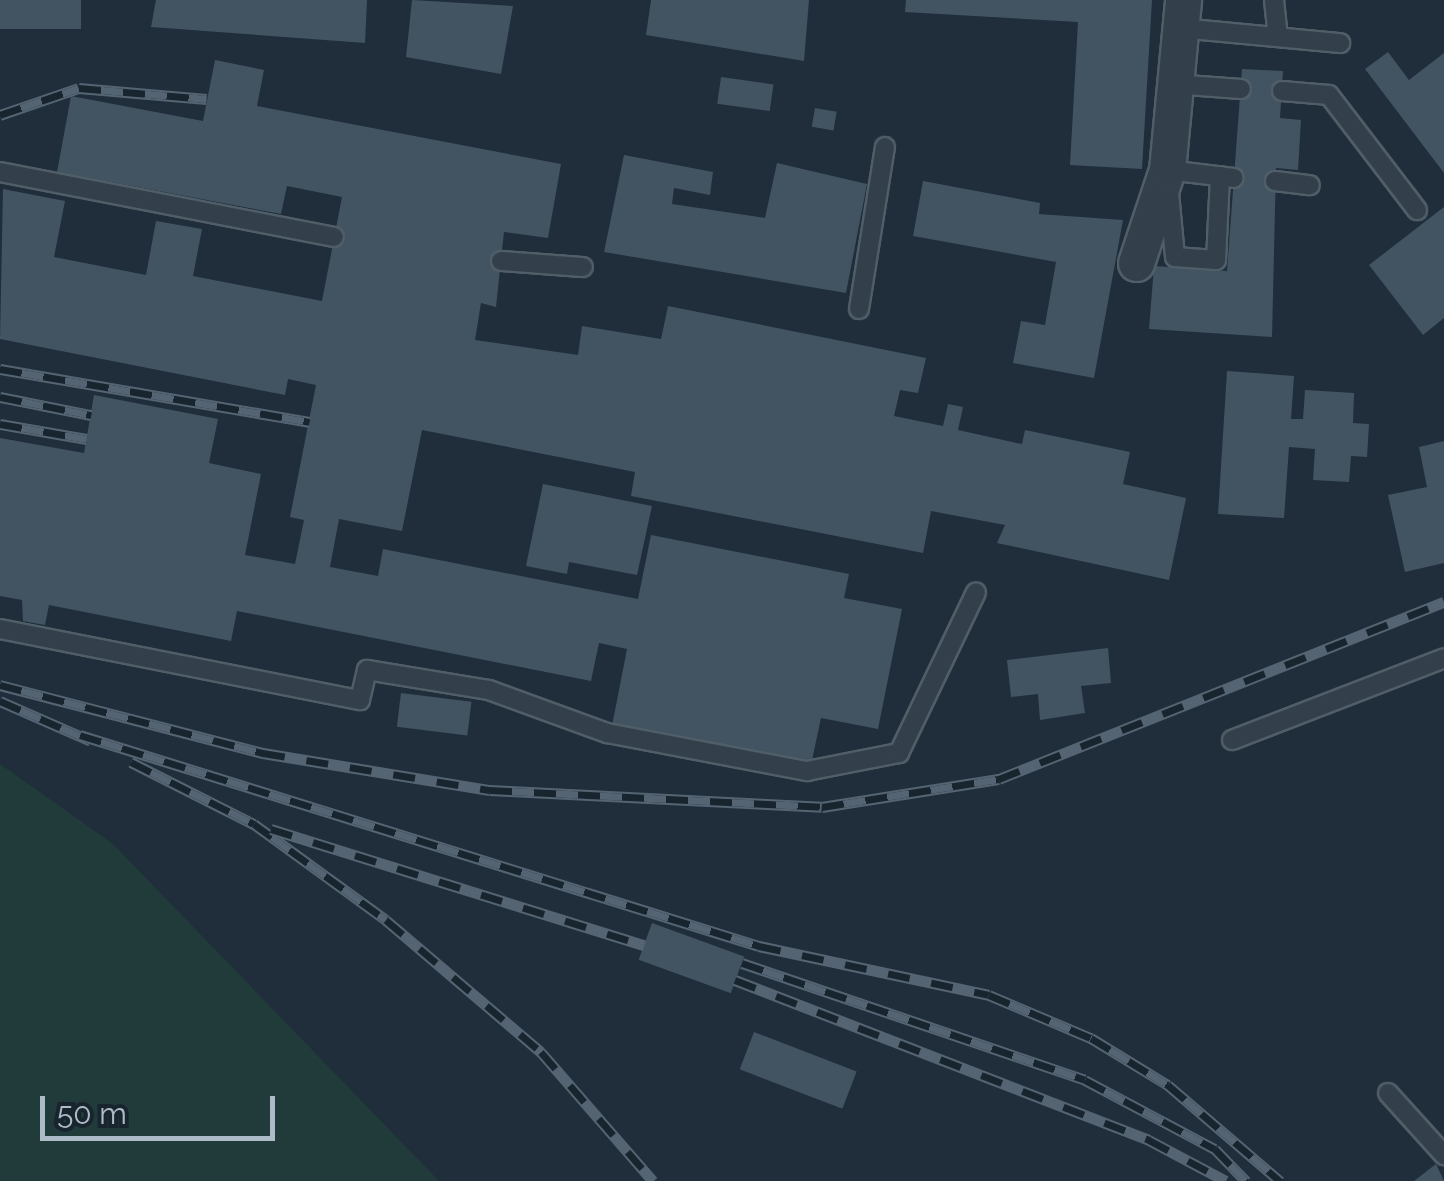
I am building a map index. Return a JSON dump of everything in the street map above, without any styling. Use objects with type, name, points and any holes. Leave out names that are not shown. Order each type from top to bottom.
[{"type":"street","points":[[1136,264],[1167,170],[1182,14]]},
{"type":"lane","points":[[1274,0],[1278,37]]},
{"type":"lane","points":[[1182,14],[1278,37],[1340,43]]},
{"type":"lane","points":[[1174,84],[1240,89]]},
{"type":"lane","points":[[1282,91],[1329,95],[1417,210]]},
{"type":"lane","points":[[859,309],[885,147]]},
{"type":"lane","points":[[1167,170],[1227,177],[1216,260],[1175,257],[1167,170]]},
{"type":"lane","points":[[0,172],[334,238]]},
{"type":"lane","points":[[1276,181],[1310,185]]},
{"type":"lane","points":[[501,260],[583,267]]},
{"type":"lane","points":[[0,629],[360,700],[367,670],[489,690],[607,732],[807,771],[899,754],[976,592]]},
{"type":"lane","points":[[1232,740],[1444,658]]},
{"type":"lane","points":[[1388,1094],[1444,1155]]},
{"type":"green space","points":[[0,764],[113,844],[439,1181],[0,1181]]},
{"type":"building","points":[[0,0],[81,0],[81,29],[0,29]]},
{"type":"building","points":[[156,0],[367,0],[365,43],[151,27]]},
{"type":"building","points":[[412,0],[513,6],[501,74],[406,57]]},
{"type":"building","points":[[651,0],[809,0],[804,61],[646,35]]},
{"type":"building","points":[[906,0],[1152,0],[1142,169],[1070,165],[1078,22],[905,12]]},
{"type":"building","points":[[1388,52],[1409,80],[1444,53],[1444,173],[1365,69]]},
{"type":"building","points":[[215,60],[264,70],[257,106],[561,164],[548,238],[504,232],[496,307],[481,303],[475,340],[578,355],[582,326],[661,339],[668,306],[926,358],[918,393],[900,390],[894,416],[943,426],[948,404],[963,407],[958,430],[1022,444],[1025,430],[1130,452],[1123,484],[1186,498],[1169,580],[997,543],[1005,525],[931,511],[923,553],[631,496],[635,472],[422,430],[402,531],[339,519],[330,567],[378,576],[383,549],[638,599],[651,535],[849,574],[844,598],[902,609],[878,729],[821,718],[811,765],[612,726],[627,649],[599,643],[591,681],[237,611],[231,641],[49,605],[45,625],[23,621],[22,600],[0,596],[0,438],[84,453],[94,395],[218,419],[209,463],[261,474],[245,555],[295,564],[304,520],[290,517],[316,385],[288,379],[285,395],[0,339],[3,189],[65,201],[54,257],[146,275],[156,221],[202,229],[193,276],[322,301],[342,197],[287,186],[281,214],[57,172],[71,96],[203,121]]},
{"type":"building","points":[[1242,69],[1283,71],[1280,118],[1301,120],[1298,170],[1276,168],[1272,337],[1149,329],[1154,266],[1227,271]]},
{"type":"building","points":[[721,77],[773,84],[770,111],[717,104]]},
{"type":"building","points":[[815,108],[837,112],[833,131],[812,127]]},
{"type":"building","points":[[624,155],[713,172],[710,195],[674,188],[672,204],[765,218],[777,163],[867,184],[846,293],[604,252]]},
{"type":"building","points":[[923,181],[1040,203],[1039,214],[1123,220],[1094,378],[1013,363],[1021,321],[1045,325],[1056,262],[913,236]]},
{"type":"building","points":[[1444,207],[1444,318],[1423,335],[1369,265]]},
{"type":"building","points":[[1227,371],[1294,376],[1291,419],[1303,419],[1305,390],[1354,393],[1353,423],[1369,424],[1367,457],[1351,456],[1349,482],[1313,480],[1315,449],[1289,447],[1284,518],[1218,514]]},
{"type":"building","points":[[1444,441],[1444,563],[1405,572],[1388,495],[1427,487],[1419,447]]},
{"type":"building","points":[[543,484],[652,506],[637,575],[569,562],[567,574],[526,566]]},
{"type":"building","points":[[1108,648],[1111,683],[1081,686],[1085,713],[1040,720],[1038,694],[1011,697],[1007,660]]},
{"type":"building","points":[[401,693],[471,702],[467,735],[397,727]]},
{"type":"building","points":[[652,923],[744,957],[731,993],[639,960]]},
{"type":"building","points":[[754,1032],[857,1071],[842,1109],[740,1069]]},
{"type":"building","points":[[1436,1164],[1444,1181],[1414,1181]]},
{"type":"railway","points":[[0,115],[79,88],[207,99]]},
{"type":"railway","points":[[0,369],[309,422]]},
{"type":"railway","points":[[0,397],[91,415]]},
{"type":"railway","points":[[0,424],[87,439]]},
{"type":"railway","points":[[0,685],[263,753],[490,790],[822,807],[999,779],[1444,602]]},
{"type":"railway","points":[[0,701],[91,741]]},
{"type":"railway","points":[[80,735],[759,946],[989,995],[1091,1038],[1168,1085],[1280,1181]]},
{"type":"railway","points":[[131,762],[254,824],[386,920],[541,1052],[653,1181]]},
{"type":"railway","points":[[271,829],[644,945]]},
{"type":"railway","points":[[742,963],[1085,1080],[1215,1149],[1246,1181]]},
{"type":"railway","points":[[735,980],[1149,1140],[1226,1181]]}]
